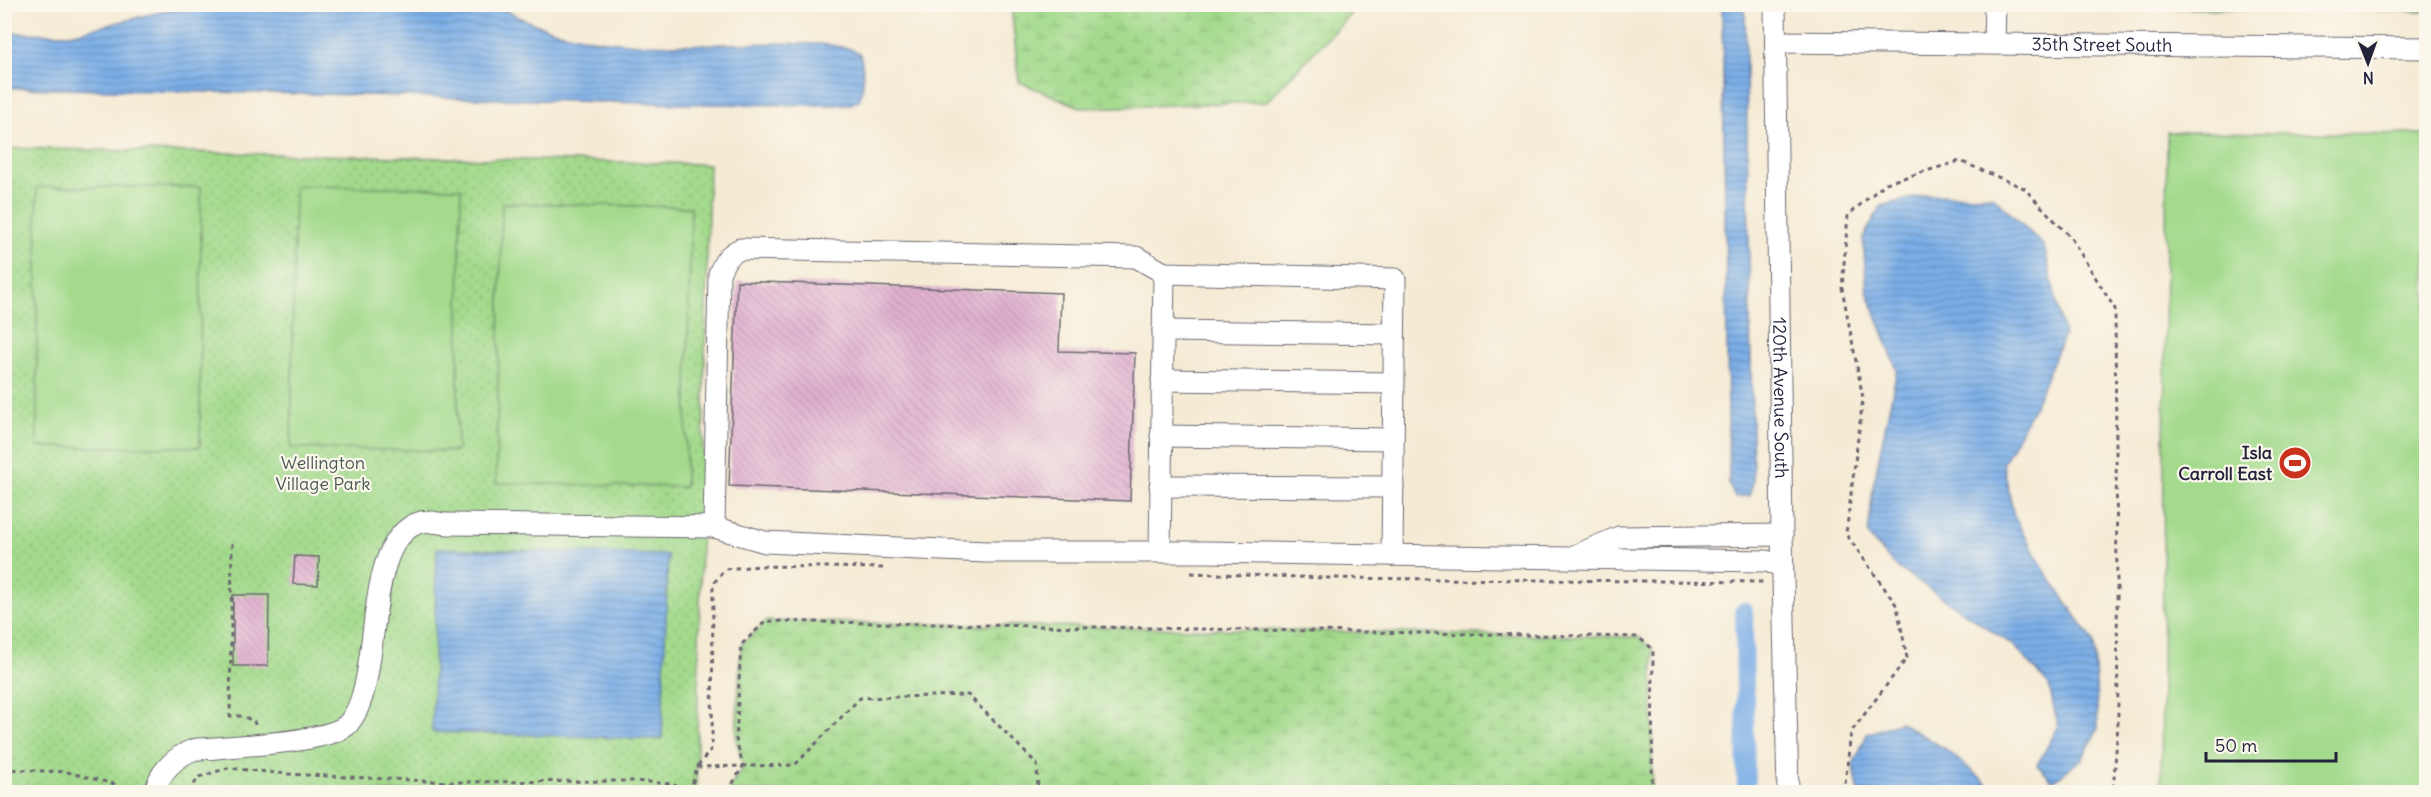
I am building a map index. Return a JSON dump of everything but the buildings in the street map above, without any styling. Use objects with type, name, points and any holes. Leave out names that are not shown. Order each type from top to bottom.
[{"type":"street","name":"120th Avenue South","points":[[1775,4],[1782,566],[1788,792]]},
{"type":"street","points":[[1994,44],[1995,4]]},
{"type":"street","name":"35th Street South","points":[[1776,42],[2427,48]]},
{"type":"street","points":[[714,527],[719,274],[724,261],[740,249],[1136,257],[1164,273],[1395,279],[1392,555]]},
{"type":"street","points":[[1160,552],[1164,273]]},
{"type":"street","points":[[1163,331],[1394,334]]},
{"type":"street","points":[[1162,380],[1394,383]]},
{"type":"street","points":[[1161,436],[1393,439]]},
{"type":"street","points":[[1160,486],[1393,487]]},
{"type":"street","points":[[156,792],[157,784],[169,766],[193,751],[322,737],[348,725],[361,701],[384,564],[400,534],[422,521],[448,525],[714,527],[765,542],[986,552],[1160,552],[1766,561],[1782,566]]},
{"type":"street","points":[[1569,558],[1619,537],[1782,535]]},
{"type":"path","points":[[1844,792],[1851,732],[1907,658],[1897,606],[1846,534],[1863,398],[1842,288],[1848,215],[1886,183],[1960,161],[2024,188],[2071,238],[2115,309],[2118,724],[2113,792]]},
{"type":"path","points":[[232,543],[230,716],[242,716],[254,721],[259,743],[261,771]]},
{"type":"path","points":[[690,792],[697,767],[712,748],[713,584],[725,569],[762,566],[888,568]]},
{"type":"path","points":[[1185,573],[1326,578],[1766,582]]},
{"type":"path","points":[[730,792],[743,766],[736,739],[741,645],[766,621],[1638,637],[1653,649],[1652,792]]},
{"type":"path","points":[[697,767],[795,765],[860,698],[968,695],[1037,764],[1038,792]]},
{"type":"path","points":[[189,792],[200,777],[228,768],[449,782],[673,783],[684,792]]},
{"type":"path","points":[[4,769],[67,772],[114,784],[119,792]]},
{"type":"green space","points":[[1026,4],[1349,4],[1350,15],[1266,102],[1082,108],[1019,82],[1012,14]]},
{"type":"green space","points":[[2059,4],[2426,4],[2426,11],[2059,7]]},
{"type":"green space","name":"Isla Carroll East","points":[[2167,132],[2426,134],[2426,792],[2161,792]]},
{"type":"green space","name":"Wellington Village Park","points":[[5,148],[709,164],[696,792],[5,792]]},
{"type":"green space","points":[[295,186],[461,188],[457,451],[291,448]]},
{"type":"green space","points":[[37,187],[201,187],[200,447],[37,447]]},
{"type":"green space","points":[[502,203],[691,207],[685,487],[496,483]]},
{"type":"green space","points":[[766,621],[1638,637],[1653,649],[1652,792],[730,792],[743,766],[736,739],[741,645]]},
{"type":"water","points":[[193,4],[497,5],[534,24],[574,36],[616,42],[831,45],[851,49],[860,54],[863,71],[862,88],[860,99],[851,104],[833,105],[678,104],[5,88],[5,33],[70,34]]},
{"type":"water","points":[[1722,5],[1745,5],[1753,483],[1749,496],[1735,497],[1729,485]]},
{"type":"water","points":[[1926,195],[1993,196],[2044,246],[2064,335],[2034,407],[2003,464],[2014,516],[2045,571],[2094,642],[2098,729],[2082,759],[2053,781],[2037,765],[2058,727],[2049,685],[2014,646],[1895,566],[1868,535],[1873,487],[1897,370],[1867,291],[1863,238],[1881,206]]},
{"type":"water","points":[[437,548],[668,555],[662,739],[432,732]]},
{"type":"water","points":[[1900,722],[1944,748],[1997,792],[1859,792],[1853,765],[1867,734]]},
{"type":"waterway","points":[[1744,611],[1746,792]]},
{"type":"place","name":"Isla Carroll East","points":[[2295,463]]}]
